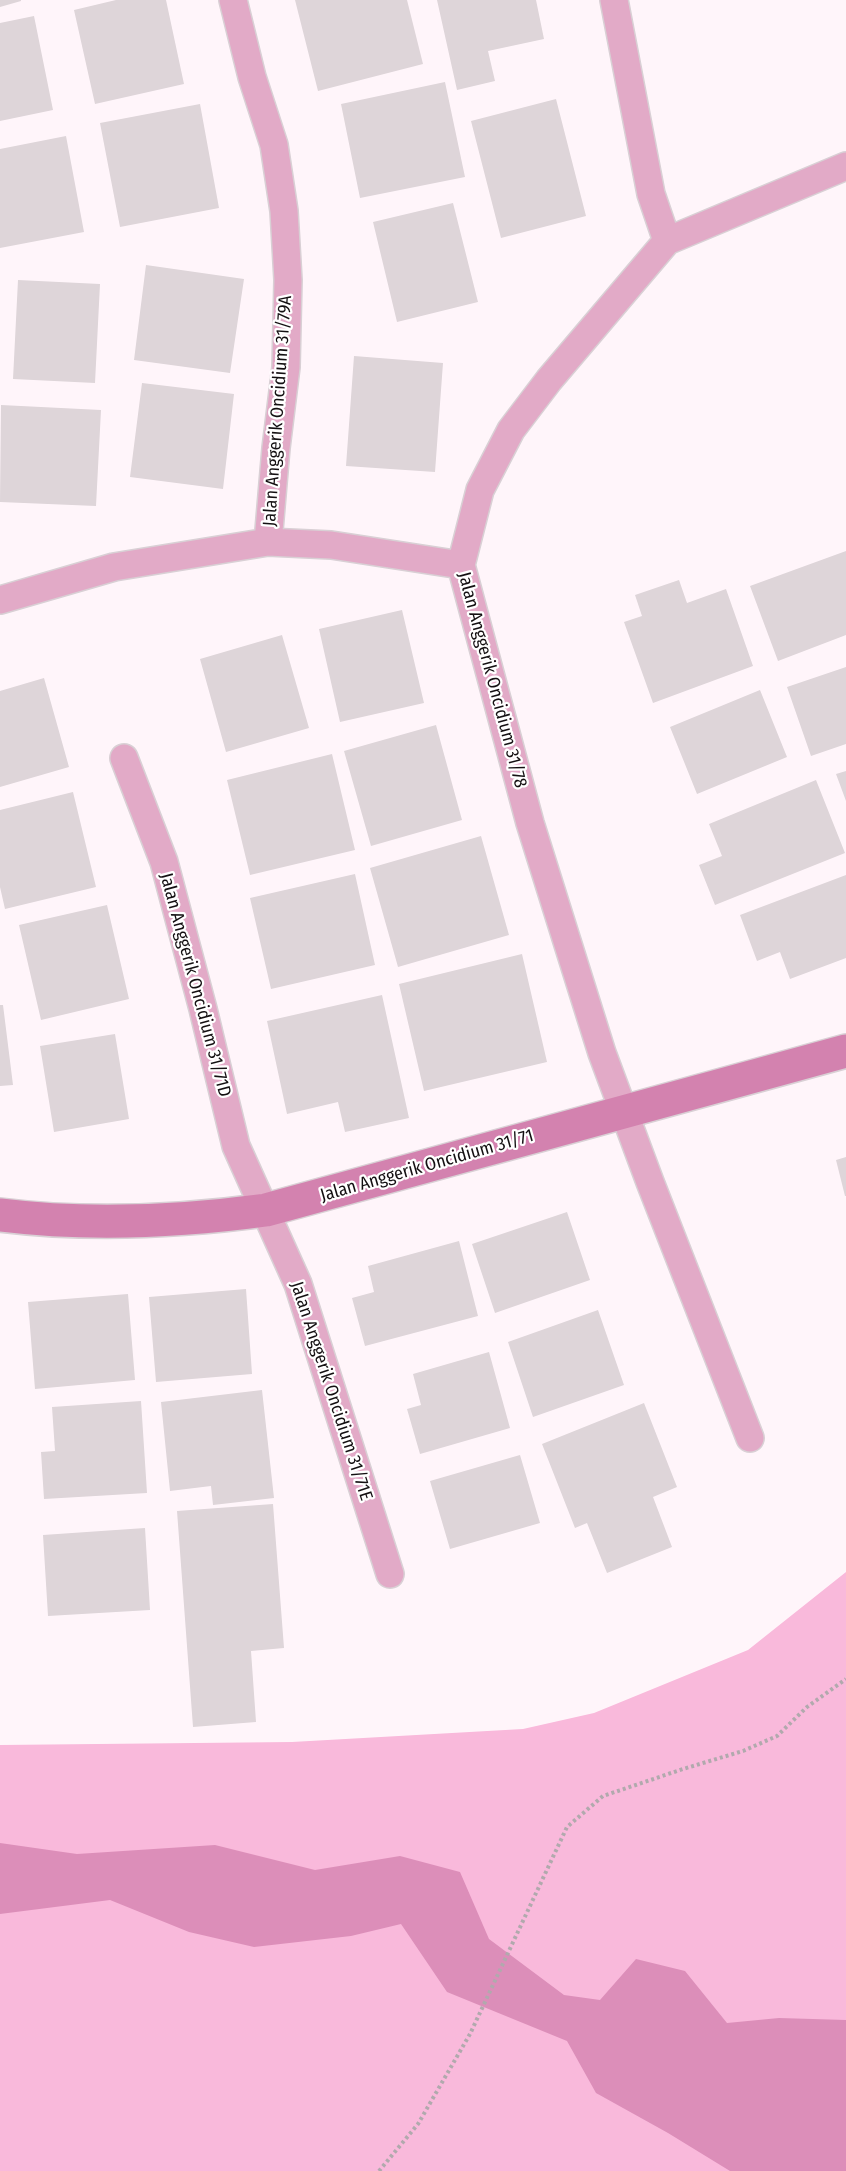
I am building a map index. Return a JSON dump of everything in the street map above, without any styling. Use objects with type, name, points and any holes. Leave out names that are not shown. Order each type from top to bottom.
[{"type":"street","name":"Jalan Anggerik Oncidium 31/79A","points":[[233,0],[252,77],[274,145],[284,211],[288,280],[286,367],[268,542]]},
{"type":"street","points":[[614,0],[651,194],[667,241]]},
{"type":"street","name":"Jalan Anggerik Oncidium 31/78","points":[[750,1438],[602,1053],[530,823],[461,565],[480,490],[511,430],[549,380],[667,241],[846,166]]},
{"type":"street","points":[[0,600],[114,567],[268,542],[331,545],[461,565]]},
{"type":"street","name":"Jalan Anggerik Oncidium 31/71D","points":[[124,758],[164,862],[236,1146],[266,1210]]},
{"type":"street","name":"Jalan Anggerik Oncidium 31/71","points":[[0,1215],[35,1220],[122,1222],[195,1220],[266,1210],[846,1051]]},
{"type":"street","name":"Jalan Anggerik Oncidium 31/71E","points":[[266,1210],[298,1284],[390,1574]]},
{"type":"path","points":[[380,2171],[418,2124],[470,2034],[567,1827],[603,1796],[743,1751],[777,1736],[807,1707],[846,1679]]},
{"type":"shaded area","points":[[846,1572],[846,2171],[0,2171],[0,1745],[292,1742],[523,1729],[594,1713],[748,1650]]},
{"type":"shaded area","points":[[0,1843],[77,1854],[215,1845],[315,1870],[400,1856],[460,1872],[489,1939],[564,1995],[600,2000],[636,1959],[685,1971],[727,2023],[779,2018],[846,2020],[846,2171],[730,2171],[596,2093],[567,2041],[447,1992],[401,1924],[351,1936],[254,1947],[189,1932],[110,1900],[0,1914]]},
{"type":"building","points":[[0,0],[21,0],[21,1],[0,7]]},
{"type":"building","points":[[116,0],[166,0],[184,84],[95,104],[74,10]]},
{"type":"building","points":[[295,0],[407,0],[423,64],[318,91]]},
{"type":"building","points":[[437,0],[536,0],[544,39],[488,51],[495,81],[457,90]]},
{"type":"building","points":[[34,16],[53,110],[0,121],[0,23]]},
{"type":"building","points":[[445,82],[465,177],[360,198],[341,104]]},
{"type":"building","points":[[556,99],[586,216],[501,238],[471,121]]},
{"type":"building","points":[[200,104],[219,208],[120,227],[100,123]]},
{"type":"building","points":[[66,136],[84,232],[0,248],[0,149]]},
{"type":"building","points":[[453,203],[478,302],[397,322],[373,222]]},
{"type":"building","points":[[146,265],[244,279],[230,373],[134,360]]},
{"type":"building","points":[[18,280],[100,284],[95,383],[13,379]]},
{"type":"building","points":[[354,356],[443,363],[435,472],[346,466]]},
{"type":"building","points":[[142,383],[234,394],[223,489],[130,477]]},
{"type":"building","points":[[1,405],[101,410],[96,506],[0,502]]},
{"type":"building","points":[[846,551],[846,635],[778,661],[750,586]]},
{"type":"building","points":[[679,580],[687,603],[726,589],[753,666],[653,703],[624,622],[642,616],[635,595]]},
{"type":"building","points":[[402,610],[424,703],[340,722],[319,629]]},
{"type":"building","points":[[282,635],[309,728],[226,752],[200,659]]},
{"type":"building","points":[[846,667],[846,744],[811,756],[787,687]]},
{"type":"building","points":[[44,678],[69,767],[0,787],[0,691]]},
{"type":"building","points":[[760,690],[787,757],[697,794],[670,727]]},
{"type":"building","points":[[436,725],[462,820],[371,846],[344,751]]},
{"type":"building","points":[[332,754],[355,850],[250,875],[227,780]]},
{"type":"building","points":[[846,771],[846,801],[836,774]]},
{"type":"building","points":[[816,780],[845,853],[715,905],[699,865],[722,856],[709,824]]},
{"type":"building","points":[[73,792],[96,887],[5,909],[0,887],[0,810]]},
{"type":"building","points":[[481,836],[509,935],[398,967],[370,868]]},
{"type":"building","points":[[355,874],[375,965],[271,989],[250,898]]},
{"type":"building","points":[[846,875],[846,958],[790,979],[780,952],[757,961],[740,915]]},
{"type":"building","points":[[107,905],[129,999],[41,1020],[19,925]]},
{"type":"building","points":[[522,954],[547,1062],[424,1091],[399,984]]},
{"type":"building","points":[[382,995],[409,1118],[345,1132],[338,1102],[287,1114],[267,1021]]},
{"type":"building","points":[[0,1005],[3,1005],[13,1085],[0,1086]]},
{"type":"building","points":[[115,1034],[129,1119],[54,1132],[40,1046]]},
{"type":"building","points":[[846,1157],[846,1196],[845,1196],[836,1160]]},
{"type":"building","points":[[567,1212],[590,1280],[495,1313],[472,1244]]},
{"type":"building","points":[[459,1241],[478,1316],[365,1346],[352,1298],[374,1292],[368,1266]]},
{"type":"building","points":[[246,1289],[252,1374],[156,1382],[149,1297]]},
{"type":"building","points":[[128,1294],[135,1380],[35,1389],[28,1302]]},
{"type":"building","points":[[598,1310],[624,1385],[533,1417],[508,1342]]},
{"type":"building","points":[[489,1352],[510,1428],[420,1454],[407,1409],[421,1405],[413,1374]]},
{"type":"building","points":[[262,1390],[274,1498],[213,1505],[211,1486],[170,1491],[161,1402]]},
{"type":"building","points":[[141,1401],[147,1493],[44,1499],[41,1452],[55,1451],[52,1407]]},
{"type":"building","points":[[644,1403],[677,1487],[653,1497],[672,1547],[607,1573],[587,1523],[575,1528],[542,1444]]},
{"type":"building","points":[[520,1455],[540,1523],[450,1549],[430,1481]]},
{"type":"building","points":[[273,1504],[284,1648],[251,1651],[256,1722],[193,1727],[177,1511]]},
{"type":"building","points":[[145,1528],[150,1610],[48,1616],[43,1535]]}]
